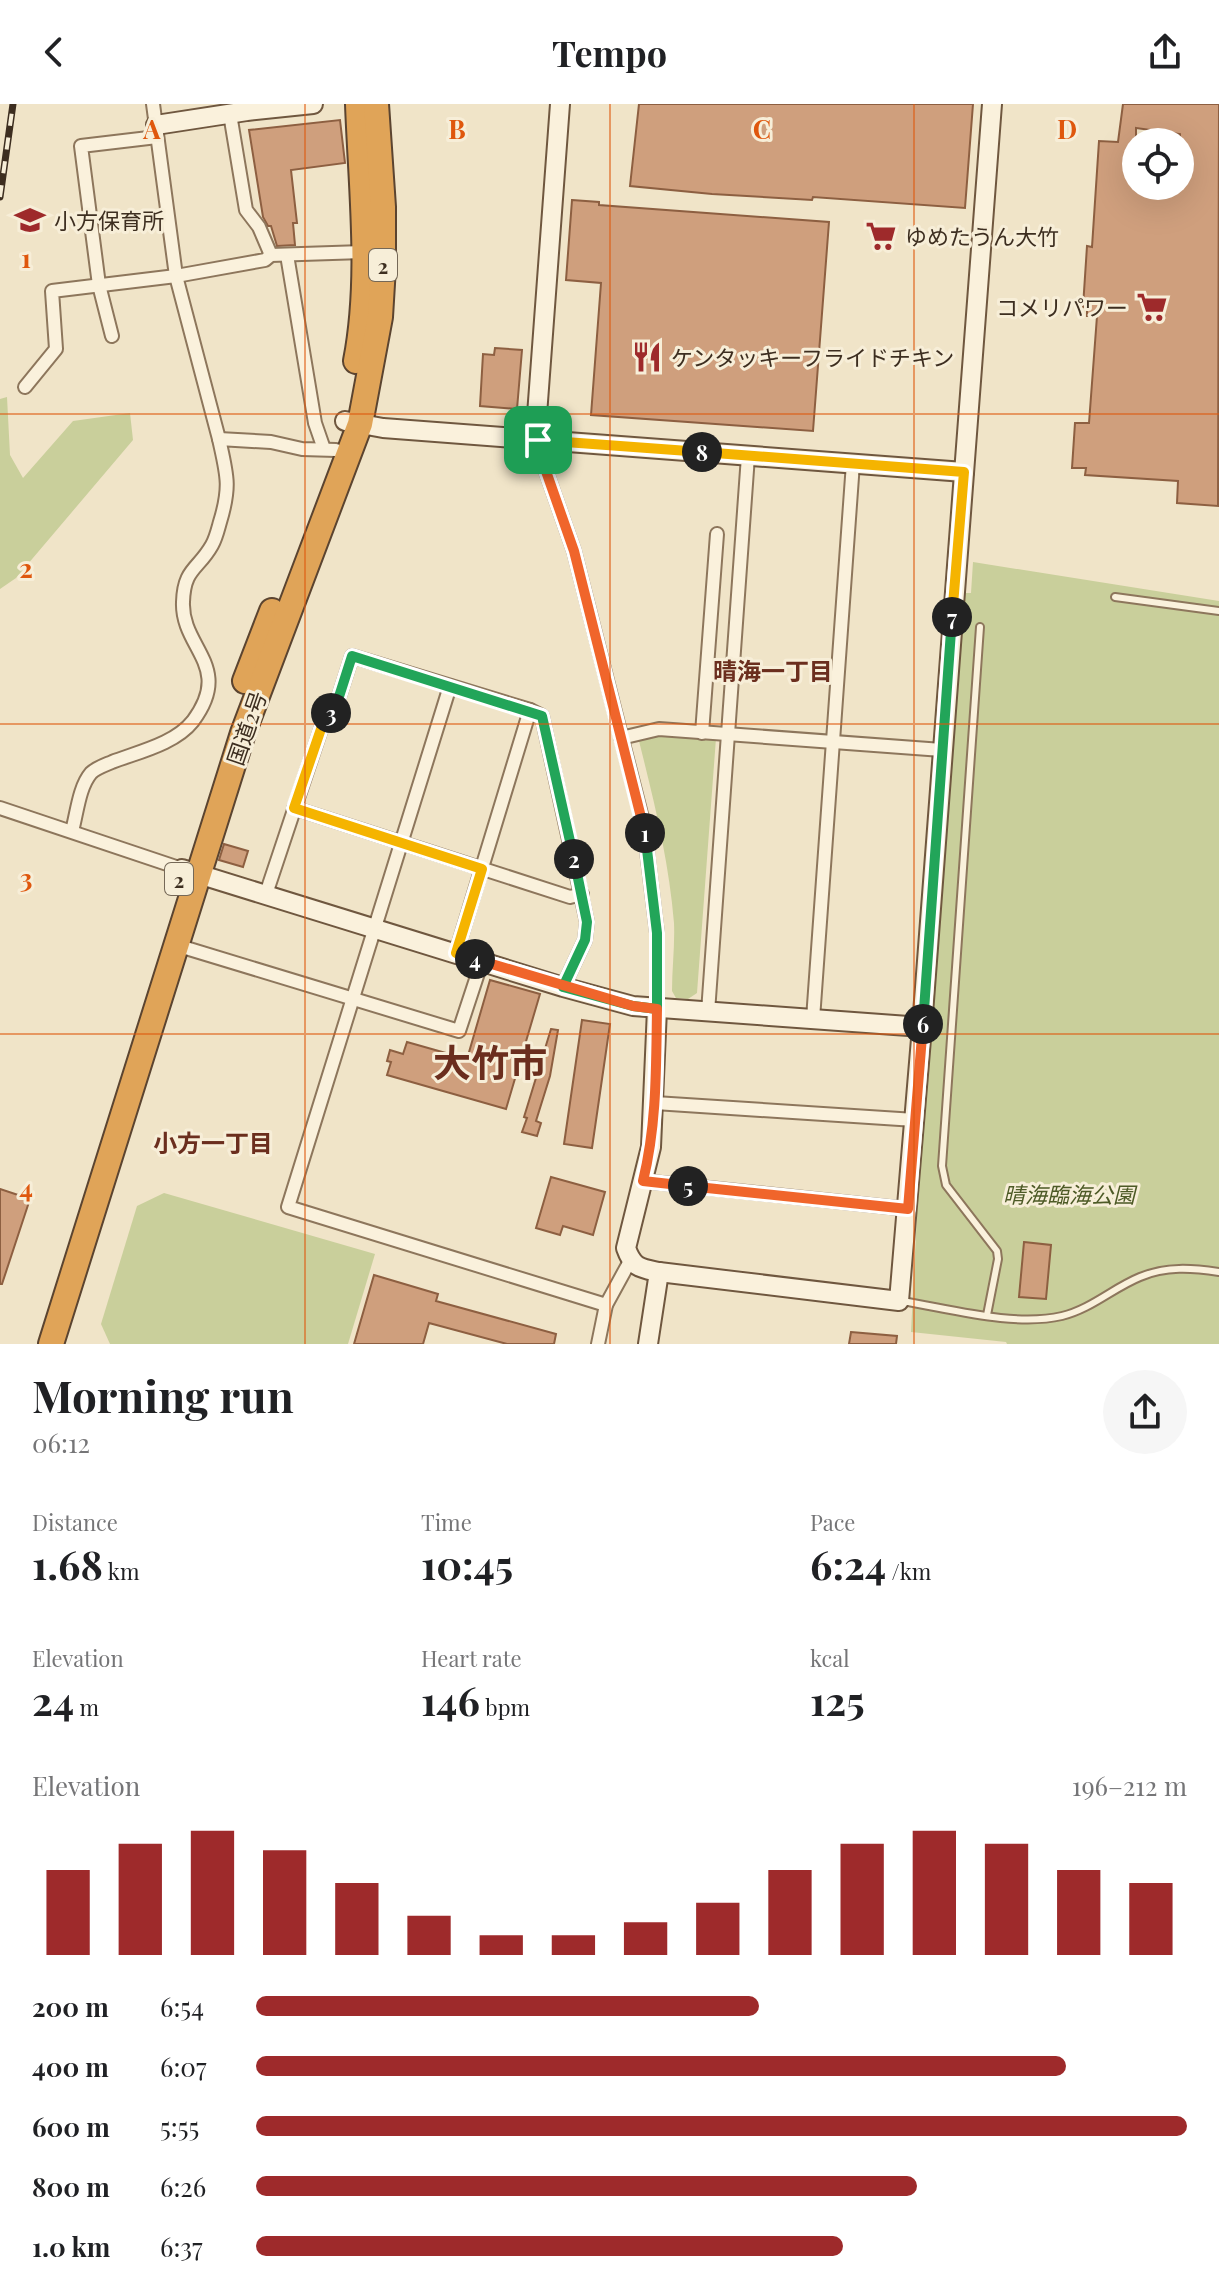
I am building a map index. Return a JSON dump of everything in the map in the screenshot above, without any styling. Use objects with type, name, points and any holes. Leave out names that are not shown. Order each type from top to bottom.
[{"type":"highway","name":"国道2号","points":[[353,423],[363,306],[358,104]]},
{"type":"highway","name":"国道2号","points":[[35,1344],[190,871],[228,727],[337,452],[353,423],[380,317],[383,207],[376,104]]},
{"type":"highway","name":"国道2号","points":[[51,1344],[176,945],[190,871]]},
{"type":"street","points":[[72,831],[85,783],[92,771],[184,730],[193,721],[207,694],[207,665],[187,626],[183,606],[185,583],[191,569],[214,542],[228,496],[229,480],[176,276],[153,104]]},
{"type":"street","points":[[112,336],[99,285],[81,146],[230,114],[313,104]]},
{"type":"street","points":[[560,104],[537,415],[538,440],[574,551],[644,826],[657,933],[655,1103],[651,1147],[626,1248],[630,1261],[639,1267],[659,1272],[899,1301],[992,104]]},
{"type":"street","points":[[230,114],[246,210],[259,227],[271,255]]},
{"type":"street","points":[[25,387],[56,349],[52,291],[176,276],[265,260],[271,255],[363,252]]},
{"type":"street","points":[[287,255],[315,423],[337,452]]},
{"type":"street","points":[[353,423],[964,472]]},
{"type":"street","points":[[219,439],[271,442],[337,452]]},
{"type":"street","points":[[708,1012],[748,456]]},
{"type":"street","points":[[813,1019],[853,463]]},
{"type":"street","points":[[702,733],[717,534]]},
{"type":"street","points":[[266,894],[323,723],[336,706],[352,656],[530,710],[542,716],[587,922],[585,940],[563,987]]},
{"type":"street","points":[[450,686],[288,1207],[606,1305]]},
{"type":"street","points":[[456,953],[530,710]]},
{"type":"street","points":[[621,738],[659,729],[942,750]]},
{"type":"street","points":[[0,808],[190,871],[633,1006],[922,1027]]},
{"type":"street","points":[[294,808],[570,897],[582,894]]},
{"type":"street","points":[[176,945],[459,1031],[482,961]]},
{"type":"street","points":[[655,1103],[915,1120]]},
{"type":"street","points":[[643,1181],[908,1209]]},
{"type":"street","points":[[598,1344],[606,1305],[630,1261]]},
{"type":"street","points":[[648,1344],[659,1272]]},
{"type":"lane","points":[[1115,597],[1219,611]]},
{"type":"lane","points":[[980,627],[942,1166],[946,1185],[997,1251],[987,1315]]},
{"type":"lane","points":[[899,1301],[1028,1319],[1063,1316],[1088,1307],[1140,1277],[1155,1272],[1180,1268],[1219,1272]]},
{"type":"green space","points":[[7,397],[10,455],[23,478],[73,421],[130,413],[133,440],[16,578],[0,589],[0,399]]},
{"type":"green space","name":"晴海臨海公園","points":[[973,562],[1219,601],[1219,1344],[1007,1344],[911,1332],[918,1194],[965,593],[971,593]]},
{"type":"green space","points":[[660,736],[716,738],[697,993],[688,999],[676,998],[672,991],[674,931],[669,877],[639,741]]},
{"type":"green space","points":[[164,1193],[375,1254],[348,1344],[110,1344],[101,1324],[137,1206]]},
{"type":"building","points":[[639,104],[973,104],[965,208],[813,197],[812,200],[712,194],[630,186]]},
{"type":"building","points":[[1123,104],[1219,104],[1218,506],[1177,503],[1178,481],[1085,475],[1086,468],[1072,468],[1075,423],[1089,423],[1097,316],[1087,316],[1087,308],[1083,307],[1087,246],[1092,247],[1099,141],[1118,142]]},
{"type":"building","points":[[340,120],[345,163],[291,170],[297,223],[293,223],[295,245],[277,246],[271,226],[263,217],[249,130]]},
{"type":"building","points":[[572,200],[599,202],[599,205],[829,222],[813,431],[591,415],[601,283],[566,280]]},
{"type":"building","points":[[495,348],[522,350],[517,409],[480,406],[483,354],[494,355]]},
{"type":"building","points":[[224,844],[248,851],[243,867],[219,860]]},
{"type":"building","points":[[490,980],[540,994],[506,1109],[387,1075],[391,1062],[387,1061],[390,1050],[403,1054],[407,1042],[467,1059]]},
{"type":"building","points":[[582,1020],[610,1024],[592,1148],[564,1144]]},
{"type":"building","points":[[551,1029],[558,1030],[550,1076],[536,1121],[541,1123],[537,1136],[522,1132]]},
{"type":"building","points":[[551,1177],[605,1192],[593,1235],[563,1226],[560,1235],[536,1228]]},
{"type":"building","points":[[0,1189],[30,1199],[2,1284],[0,1284]]},
{"type":"building","points":[[1024,1242],[1051,1245],[1046,1299],[1019,1297]]},
{"type":"building","points":[[374,1275],[438,1294],[436,1301],[556,1334],[554,1344],[507,1344],[429,1323],[423,1344],[354,1344]]},
{"type":"building","points":[[851,1332],[897,1336],[896,1344],[849,1344]]},
{"type":"railway","points":[[0,197],[13,104]]},
{"type":"place","name":"小方保育所","points":[[30,220]]},
{"type":"place","name":"ゆめたうん大竹","points":[[881,236]]},
{"type":"place","name":"コメリパワー","points":[[1152,307]]},
{"type":"place","name":"ケンタッキーフライドチキン","points":[[647,357]]},
{"type":"district","name":"晴海一丁目","points":[[773,670]]},
{"type":"district","name":"大竹市","points":[[490,1061]]},
{"type":"district","name":"小方一丁目","points":[[213,1142]]},
{"type":"route","points":[[538,440],[574,551],[644,826],[657,933],[657,1009],[633,1006],[563,987],[585,940],[587,922],[542,716],[352,656],[336,706],[323,723],[294,808],[482,869],[456,953],[563,987],[633,1006],[657,1009],[654,1118],[643,1181],[908,1209],[964,472],[538,440]]}]
